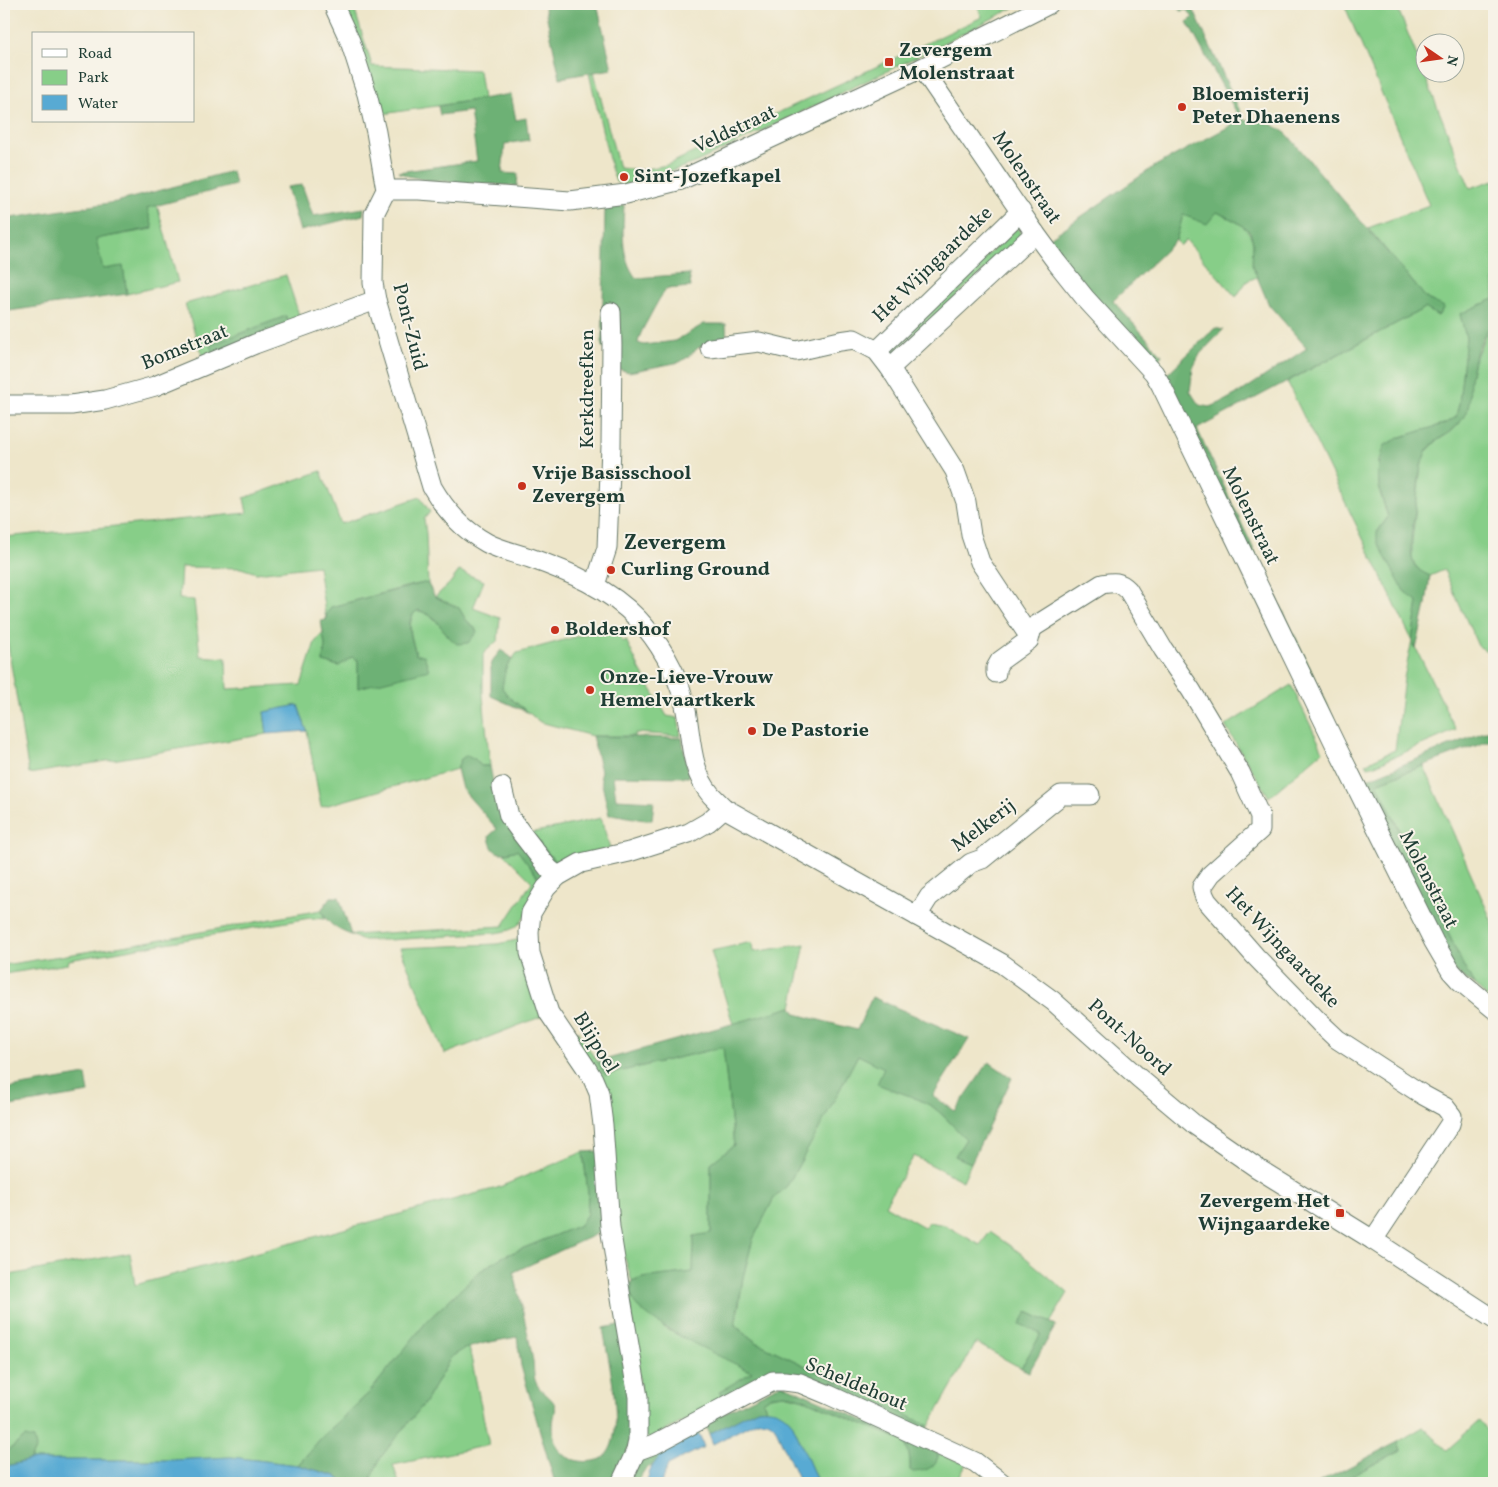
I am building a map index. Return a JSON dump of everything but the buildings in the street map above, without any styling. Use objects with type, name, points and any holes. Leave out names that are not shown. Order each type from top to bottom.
[{"type":"street","points":[[333,4],[350,41],[367,94],[386,190]]},
{"type":"street","name":"Veldstraat","points":[[386,190],[419,190],[570,201],[626,194],[681,180],[922,68],[1049,4]]},
{"type":"street","name":"Molenstraat","points":[[922,68],[1035,233],[1085,298],[1154,373],[1430,936],[1444,960],[1460,981],[1494,1009]]},
{"type":"street","name":"Pont-Zuid","points":[[386,190],[374,214],[374,283],[376,300],[432,487],[443,506],[455,520],[488,544],[567,571],[595,585]]},
{"type":"street","name":"Het Wijngaardeke","points":[[877,351],[1021,211]]},
{"type":"street","points":[[890,368],[1035,233]]},
{"type":"street","name":"Bomstraat","points":[[4,405],[71,405],[105,400],[155,386],[255,344],[376,300]]},
{"type":"street","name":"Kerkdreefken","points":[[595,585],[607,548],[611,446],[611,312]]},
{"type":"street","name":"Het Wijngaardeke","points":[[710,348],[759,342],[796,351],[854,339],[877,351],[890,368],[955,471],[966,502],[971,535],[980,562],[1025,630],[1032,628],[1102,584],[1111,582],[1121,583],[1128,590],[1240,772],[1260,816],[1260,830],[1211,874],[1202,887],[1207,901],[1255,956],[1337,1039],[1445,1107],[1452,1116],[1450,1124],[1373,1240]]},
{"type":"street","name":"Pont-Noord","points":[[595,585],[638,619],[656,640],[667,658],[681,688],[695,766],[710,794],[724,808],[1001,963],[1053,1001],[1138,1078],[1194,1124],[1257,1168],[1373,1240],[1494,1319]]},
{"type":"street","name":"Het Wijngaardeke","points":[[996,673],[996,668],[1000,661],[1029,640],[1032,628]]},
{"type":"street","points":[[502,787],[509,816],[549,869],[558,876]]},
{"type":"street","name":"Melkerij","points":[[917,916],[929,897],[971,863],[982,859],[1061,795],[1090,796]]},
{"type":"street","name":"Blijpoel","points":[[621,1483],[636,1451],[638,1440],[638,1397],[610,1227],[604,1125],[599,1092],[585,1066],[549,1013],[530,953],[529,932],[531,913],[546,888],[558,876],[582,862],[629,852],[689,833],[708,822],[724,808]]},
{"type":"street","name":"Scheldehout","points":[[636,1451],[655,1444],[772,1381],[784,1381],[800,1383],[829,1395],[975,1462],[1002,1483]]},
{"type":"green space","points":[[338,4],[350,4],[355,11],[372,66],[479,70],[483,99],[376,115]]},
{"type":"green space","points":[[544,4],[597,4],[612,69],[560,78]]},
{"type":"green space","points":[[976,4],[1021,4],[902,64],[697,162],[652,178],[623,185],[616,182],[589,73],[594,72],[619,168],[641,170],[667,165],[982,17]]},
{"type":"green space","points":[[1177,4],[1190,4],[1244,120],[1267,123],[1287,134],[1427,299],[1444,307],[1438,316],[1425,308],[1197,429],[1354,761],[1347,760],[1164,377],[1215,328],[1223,330],[1200,354],[1193,368],[1190,391],[1199,405],[1209,407],[1244,390],[1307,348],[1269,305],[1252,265],[1253,242],[1250,232],[1239,223],[1217,212],[1207,224],[1183,215],[1176,240],[1113,301],[1162,355],[1155,364],[1063,263],[1047,240],[1155,166],[1232,125],[1230,120],[1238,115],[1187,22],[1193,18],[1188,10],[1181,11]]},
{"type":"green space","points":[[1344,4],[1396,4],[1416,54],[1416,82],[1427,82],[1470,188],[1494,180],[1494,299],[1460,314],[1466,338],[1456,417],[1447,423],[1401,437],[1379,460],[1380,493],[1388,517],[1377,532],[1404,591],[1418,602],[1412,640],[1287,382],[1425,308],[1438,316],[1444,307],[1427,299],[1368,228],[1429,205]]},
{"type":"green space","points":[[511,94],[516,120],[526,118],[529,140],[505,144],[502,173],[518,174],[517,186],[427,180],[398,172],[477,161],[470,111],[440,115],[438,106]]},
{"type":"green space","points":[[232,171],[235,185],[147,208],[153,228],[96,239],[103,269],[123,266],[127,294],[9,311],[4,287],[4,219],[116,202]]},
{"type":"green space","points":[[302,185],[313,216],[364,208],[363,215],[300,231],[287,187]]},
{"type":"green space","points":[[157,205],[178,282],[127,294],[123,267],[103,270],[95,239],[153,229],[146,208]]},
{"type":"green space","points":[[624,205],[623,233],[625,252],[627,261],[636,278],[689,274],[691,287],[666,289],[643,328],[638,343],[644,345],[675,341],[704,324],[726,324],[727,342],[705,344],[680,362],[629,372],[618,369],[616,347],[602,347],[605,209]]},
{"type":"green space","points":[[1217,212],[1240,224],[1252,238],[1253,264],[1257,277],[1247,281],[1236,297],[1186,240],[1180,246],[1176,240],[1183,215]]},
{"type":"green space","points":[[1016,228],[1020,230],[1020,238],[893,354],[890,348]]},
{"type":"green space","points":[[286,275],[301,321],[289,325],[286,316],[210,345],[214,356],[204,360],[185,304]]},
{"type":"green space","points":[[1494,299],[1494,322],[1485,334],[1475,358],[1470,381],[1469,404],[1466,412],[1458,425],[1426,452],[1421,466],[1411,551],[1416,567],[1430,576],[1426,605],[1416,649],[1412,640],[1418,602],[1404,591],[1377,542],[1377,533],[1388,517],[1380,489],[1378,473],[1381,456],[1385,445],[1401,437],[1447,423],[1456,417],[1466,338],[1460,314]]},
{"type":"green space","points":[[286,316],[289,325],[214,356],[210,345]]},
{"type":"green space","points":[[1494,322],[1494,655],[1478,646],[1444,570],[1430,576],[1421,572],[1415,565],[1412,559],[1412,541],[1421,466],[1426,452],[1460,423],[1474,361],[1489,327]]},
{"type":"green space","points":[[321,471],[341,524],[420,497],[430,512],[424,519],[428,584],[409,586],[331,607],[326,620],[318,566],[256,573],[241,568],[181,567],[179,599],[194,600],[200,656],[226,658],[227,689],[301,685],[315,642],[323,633],[325,645],[323,662],[339,666],[352,657],[358,660],[358,688],[416,655],[410,627],[416,611],[431,617],[450,638],[475,628],[466,620],[459,608],[435,597],[450,583],[459,571],[484,581],[473,608],[500,618],[498,640],[483,654],[483,696],[490,766],[481,766],[475,759],[461,759],[457,769],[321,807],[307,731],[298,705],[264,712],[267,734],[29,774],[4,621],[4,537],[247,513],[244,498]]},
{"type":"green space","points":[[424,583],[428,584],[435,597],[459,608],[466,620],[475,628],[477,632],[468,643],[457,644],[433,617],[419,610],[411,618],[411,637],[416,655],[424,655],[429,670],[358,688],[358,660],[352,657],[339,666],[323,662],[325,645],[321,621],[326,620],[327,613],[331,607]]},
{"type":"green space","points":[[600,630],[614,632],[623,642],[626,640],[640,670],[667,716],[678,718],[681,736],[635,733],[634,736],[592,736],[540,722],[509,697],[502,688],[507,666],[517,653]]},
{"type":"green space","points":[[1412,640],[1456,730],[1368,767],[1366,763],[1395,750],[1404,678]]},
{"type":"green space","points":[[501,650],[512,658],[506,669],[502,688],[509,697],[527,712],[491,696],[491,666]]},
{"type":"green space","points":[[1291,685],[1323,751],[1269,797],[1225,726]]},
{"type":"green space","points":[[1494,728],[1494,739],[1377,783],[1474,985],[1454,971],[1360,782]]},
{"type":"green space","points":[[592,736],[682,738],[689,777],[613,776],[616,799],[654,801],[652,820],[609,815]]},
{"type":"green space","points":[[467,755],[475,759],[481,766],[490,766],[495,792],[560,867],[541,881],[517,850],[501,853],[495,851],[492,847],[489,836],[497,829],[462,789],[457,769],[461,759]]},
{"type":"green space","points":[[1424,766],[1494,926],[1494,1003],[1474,985],[1464,967],[1377,783]]},
{"type":"green space","points":[[601,818],[610,848],[560,867],[531,833]]},
{"type":"green space","points":[[517,850],[541,881],[523,920],[514,928],[495,933],[390,940],[361,940],[351,935],[503,926],[532,882],[504,854]]},
{"type":"green space","points":[[331,897],[339,897],[351,935],[333,926],[323,915],[321,910]]},
{"type":"green space","points":[[321,910],[325,919],[310,918],[69,960],[68,964],[4,974],[4,965],[135,944]]},
{"type":"green space","points":[[522,939],[543,1016],[445,1054],[400,948],[497,944]]},
{"type":"green space","points":[[752,942],[753,952],[805,944],[792,1007],[733,1024],[711,951]]},
{"type":"green space","points":[[872,997],[969,1039],[933,1096],[955,1111],[989,1062],[1012,1078],[971,1163],[955,1156],[966,1139],[945,1117],[925,1103],[877,1084],[884,1068],[858,1055],[787,1186],[774,1198],[753,1239],[743,1277],[735,1326],[756,1342],[929,1426],[924,1434],[794,1378],[726,1399],[719,1392],[752,1372],[686,1339],[651,1318],[638,1307],[632,1298],[632,1282],[642,1278],[693,1272],[694,1236],[711,1233],[711,1163],[734,1145],[723,1047],[605,1075],[597,1062],[792,1007],[796,1014],[857,1030]]},
{"type":"green space","points":[[578,1031],[605,1075],[723,1047],[734,1146],[711,1163],[711,1234],[694,1236],[693,1272],[642,1278],[632,1282],[625,1258],[618,1253],[607,1121],[573,1034]]},
{"type":"green space","points":[[858,1055],[885,1068],[877,1084],[926,1103],[945,1117],[966,1139],[955,1156],[971,1163],[963,1181],[914,1156],[885,1205],[924,1227],[929,1222],[945,1225],[980,1245],[990,1232],[1019,1252],[1068,1293],[1050,1323],[1028,1312],[1041,1334],[1021,1368],[976,1343],[929,1426],[756,1342],[735,1325],[743,1277],[753,1239],[774,1198],[787,1186]]},
{"type":"green space","points":[[86,1075],[89,1093],[4,1107],[4,1089]]},
{"type":"green space","points":[[599,1151],[605,1230],[514,1272],[531,1350],[535,1380],[539,1388],[554,1403],[554,1439],[559,1450],[567,1457],[585,1462],[596,1461],[608,1453],[612,1444],[615,1432],[615,1403],[603,1328],[620,1325],[632,1393],[632,1439],[615,1483],[555,1483],[521,1366],[517,1337],[464,1349],[451,1357],[424,1404],[381,1457],[369,1483],[344,1483],[336,1476],[298,1465],[321,1438],[369,1393],[428,1320],[479,1272],[502,1257],[580,1225],[587,1214],[588,1193],[583,1152]]},
{"type":"green space","points":[[583,1152],[588,1193],[587,1214],[580,1225],[502,1257],[479,1272],[428,1320],[369,1393],[321,1438],[298,1465],[231,1457],[172,1460],[30,1460],[36,1448],[25,1437],[4,1454],[4,1276],[130,1253],[135,1285],[497,1188]]},
{"type":"green space","points":[[632,1282],[632,1298],[666,1329],[753,1372],[720,1392],[726,1399],[652,1438],[646,1437],[628,1284]]},
{"type":"green space","points":[[1027,1312],[1056,1325],[1029,1372],[1021,1368],[1041,1334],[1020,1324]]},
{"type":"green space","points":[[469,1347],[489,1445],[393,1465],[399,1483],[369,1483],[381,1457],[424,1404],[451,1357]]},
{"type":"green space","points":[[782,1384],[937,1453],[938,1457],[928,1469],[913,1472],[910,1470],[909,1455],[903,1441],[804,1399],[784,1394],[770,1396],[763,1401],[766,1409],[758,1409],[751,1412],[709,1434],[705,1422]]},
{"type":"green space","points":[[784,1394],[804,1399],[904,1441],[909,1455],[910,1470],[930,1466],[936,1461],[937,1453],[966,1464],[956,1483],[818,1483],[792,1423],[781,1413],[766,1409],[763,1401],[770,1396]]},
{"type":"green space","points":[[1479,1421],[1494,1440],[1494,1483],[1338,1483],[1401,1450],[1398,1442],[1423,1427],[1447,1450]]},
{"type":"green space","points":[[696,1428],[699,1434],[673,1446],[653,1465],[646,1468],[636,1483],[627,1483],[639,1462]]},
{"type":"green space","points":[[25,1437],[34,1439],[36,1448],[30,1460],[4,1467],[4,1454]]},
{"type":"green space","points":[[1398,1442],[1401,1450],[1338,1483],[1318,1483]]},
{"type":"water","points":[[298,705],[307,731],[267,734],[264,712]]},
{"type":"water","points":[[758,1409],[777,1411],[785,1415],[792,1423],[818,1483],[800,1483],[775,1427],[767,1421],[757,1421],[713,1444],[709,1434]]},
{"type":"water","points":[[699,1434],[704,1447],[668,1465],[661,1483],[647,1483],[649,1473],[659,1458],[673,1447]]},
{"type":"water","points":[[231,1457],[298,1465],[336,1476],[344,1483],[4,1483],[4,1467],[30,1460],[172,1460]]},
{"type":"place","name":"Zevergem Molenstraat","points":[[889,62]]},
{"type":"place","name":"Bloemisterij Peter Dhaenens","points":[[1182,107]]},
{"type":"place","name":"Sint-Jozefkapel","points":[[624,177]]},
{"type":"place","name":"Vrije Basisschool Zevergem","points":[[522,486]]},
{"type":"place","name":"Curling Ground","points":[[611,570]]},
{"type":"place","name":"Boldershof","points":[[555,630]]},
{"type":"place","name":"Onze-Lieve-Vrouw Hemelvaartkerk","points":[[590,690]]},
{"type":"place","name":"De Pastorie","points":[[752,731]]},
{"type":"place","name":"Zevergem Het Wijngaardeke","points":[[1340,1213]]},
{"type":"district","name":"Zevergem","points":[[675,543]]}]
